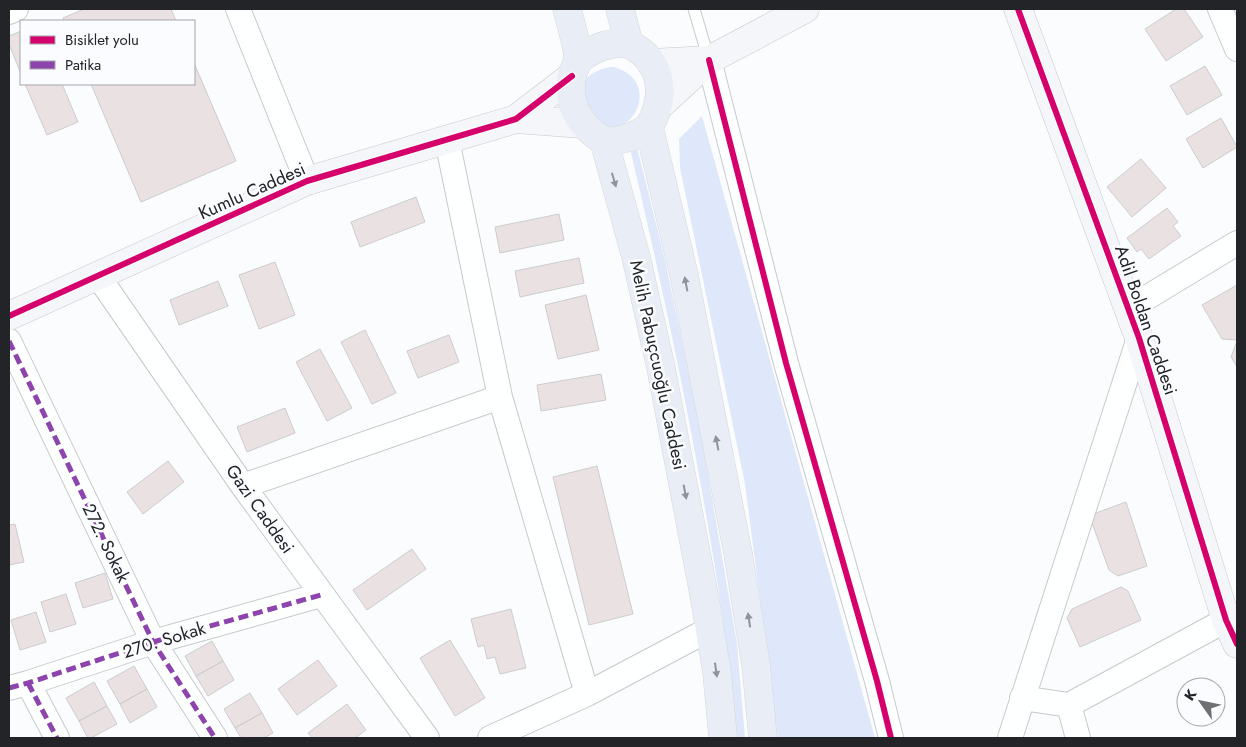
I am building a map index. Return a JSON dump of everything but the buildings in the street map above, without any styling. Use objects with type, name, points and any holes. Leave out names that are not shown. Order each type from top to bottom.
[{"type":"main road","points":[[567,9],[575,68],[570,87],[572,103],[583,124],[595,136],[604,141],[623,140],[634,137],[654,116]]},
{"type":"main road","points":[[620,9],[629,44]]},
{"type":"main road","points":[[575,68],[595,48],[606,44],[629,44],[638,48],[652,63],[657,73],[660,87],[654,116],[738,553],[756,665],[763,738]]},
{"type":"main road","name":"Melih Pabuçcuoğlu Caddesi","points":[[604,141],[636,257],[661,368],[710,629],[717,673],[723,738]]},
{"type":"street","points":[[9,12],[16,9]]},
{"type":"street","points":[[238,9],[308,181]]},
{"type":"street","points":[[654,116],[709,60],[806,9]]},
{"type":"street","name":"Adil Boldan Caddesi","points":[[1018,9],[1139,338],[1226,620],[1237,644]]},
{"type":"street","points":[[1220,9],[1237,49]]},
{"type":"street","points":[[652,63],[709,60]]},
{"type":"street","points":[[709,60],[786,363],[877,681],[891,738]]},
{"type":"street","points":[[516,118],[575,68]]},
{"type":"street","points":[[516,118],[583,124]]},
{"type":"street","name":"Kumlu Caddesi","points":[[9,316],[308,181],[516,118]]},
{"type":"street","points":[[447,140],[500,397],[587,694]]},
{"type":"street","points":[[1128,309],[1237,243]]},
{"type":"street","name":"Gazi Caddesi","points":[[98,276],[243,486],[426,738]]},
{"type":"street","points":[[1010,738],[1139,338]]},
{"type":"street","name":"272. Sokak","points":[[9,341],[153,642],[215,738]]},
{"type":"street","points":[[243,486],[500,397]]},
{"type":"street","name":"270. Sokak","points":[[18,686],[153,642],[321,595]]},
{"type":"street","points":[[1022,698],[1069,705],[1226,620]]},
{"type":"street","points":[[490,738],[587,694],[710,629]]},
{"type":"street","points":[[18,686],[57,738]]},
{"type":"street","points":[[1069,705],[1078,738]]},
{"type":"lane","points":[[694,9],[709,60]]},
{"type":"shaded area","points":[[613,67],[628,73],[636,83],[640,94],[638,105],[633,115],[625,123],[615,127],[603,126],[587,115],[583,93],[583,86],[587,78],[599,70]]},
{"type":"shaded area","points":[[702,116],[875,738],[778,738],[745,484],[680,168],[679,139]]},
{"type":"shaded area","points":[[636,143],[665,260],[700,428],[737,644],[745,738],[735,738],[727,649],[714,562],[678,368],[629,144]]},
{"type":"marked path","points":[[9,341],[153,642],[215,738]]},
{"type":"marked path","points":[[9,688],[153,642],[321,595]]},
{"type":"marked path","points":[[28,683],[57,738]]},
{"type":"cycle path","points":[[1018,9],[1139,338],[1226,620],[1237,644]]},
{"type":"cycle path","points":[[709,60],[786,363],[877,681],[891,738]]},
{"type":"cycle path","points":[[9,316],[307,181],[516,119],[572,76]]}]
